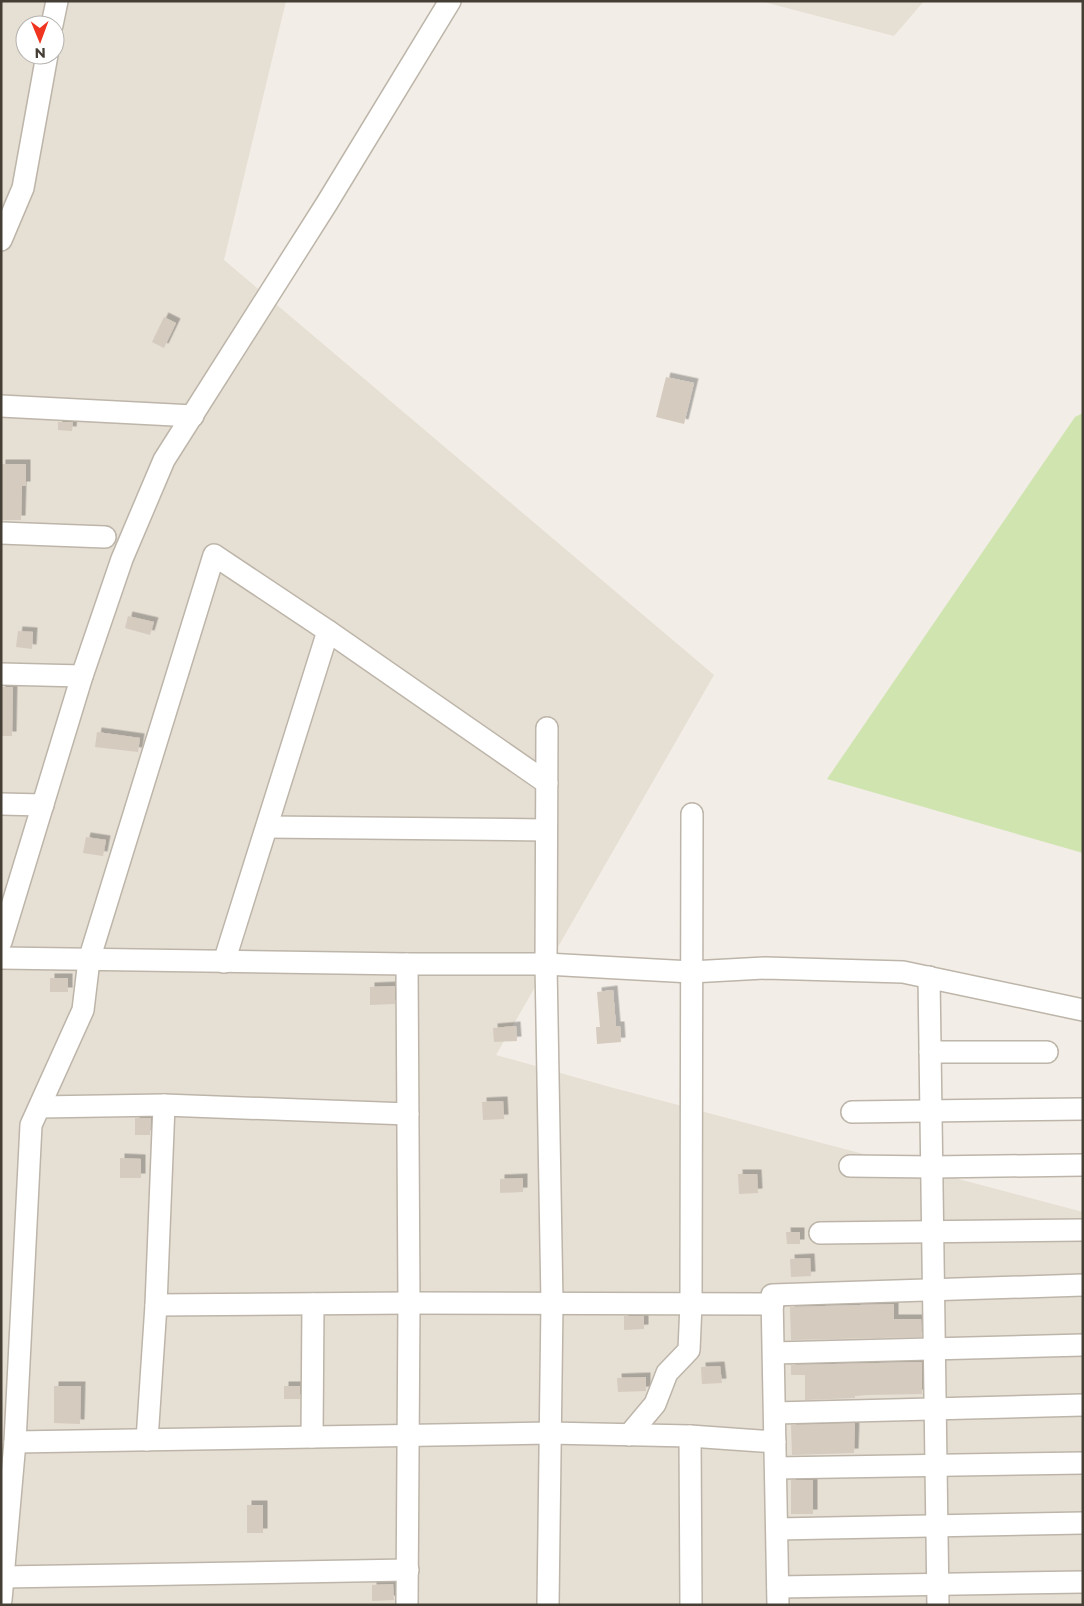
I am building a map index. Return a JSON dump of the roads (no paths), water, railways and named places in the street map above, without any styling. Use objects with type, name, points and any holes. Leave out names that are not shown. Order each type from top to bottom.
[{"type":"street","points":[[54,15],[57,1]]},
{"type":"street","points":[[1,942],[82,676],[122,559],[164,460],[322,211],[450,1]]},
{"type":"street","points":[[1,240],[23,188],[45,65]]},
{"type":"street","points":[[1,406],[193,416]]},
{"type":"street","points":[[1,533],[105,537]]},
{"type":"street","points":[[1,1600],[15,1442],[31,1125],[83,1010],[89,960],[214,555],[328,631],[547,783]]},
{"type":"street","points":[[224,962],[328,631]]},
{"type":"street","points":[[1,674],[82,676]]},
{"type":"street","points":[[547,728],[546,964],[552,1303],[548,1605]]},
{"type":"street","points":[[1,804],[43,805]]},
{"type":"street","points":[[629,1435],[655,1404],[667,1373],[689,1350],[691,1304],[690,972],[692,814]]},
{"type":"street","points":[[267,827],[546,830]]},
{"type":"street","points":[[1,958],[224,962],[546,964],[690,972],[765,968],[903,972],[1083,1010]]},
{"type":"street","points":[[407,964],[409,1303],[407,1605]]},
{"type":"street","points":[[929,977],[938,1595]]},
{"type":"street","points":[[930,1052],[1047,1052]]},
{"type":"street","points":[[40,1107],[164,1104],[408,1114]]},
{"type":"street","points":[[147,1440],[156,1304],[164,1104]]},
{"type":"street","points":[[852,1112],[1083,1109]]},
{"type":"street","points":[[850,1166],[1083,1165]]},
{"type":"street","points":[[820,1233],[1083,1230]]},
{"type":"street","points":[[1083,1285],[772,1295],[778,1596],[938,1595],[1083,1582]]},
{"type":"street","points":[[156,1304],[773,1304]]},
{"type":"street","points":[[312,1437],[313,1304]]},
{"type":"street","points":[[774,1352],[1083,1345]]},
{"type":"street","points":[[775,1413],[1083,1405]]},
{"type":"street","points":[[15,1442],[549,1434],[690,1436],[775,1442]]},
{"type":"street","points":[[690,1436],[691,1605]]},
{"type":"street","points":[[776,1468],[1083,1464]]},
{"type":"street","points":[[777,1529],[1083,1523]]},
{"type":"street","points":[[3,1577],[408,1570]]}]
